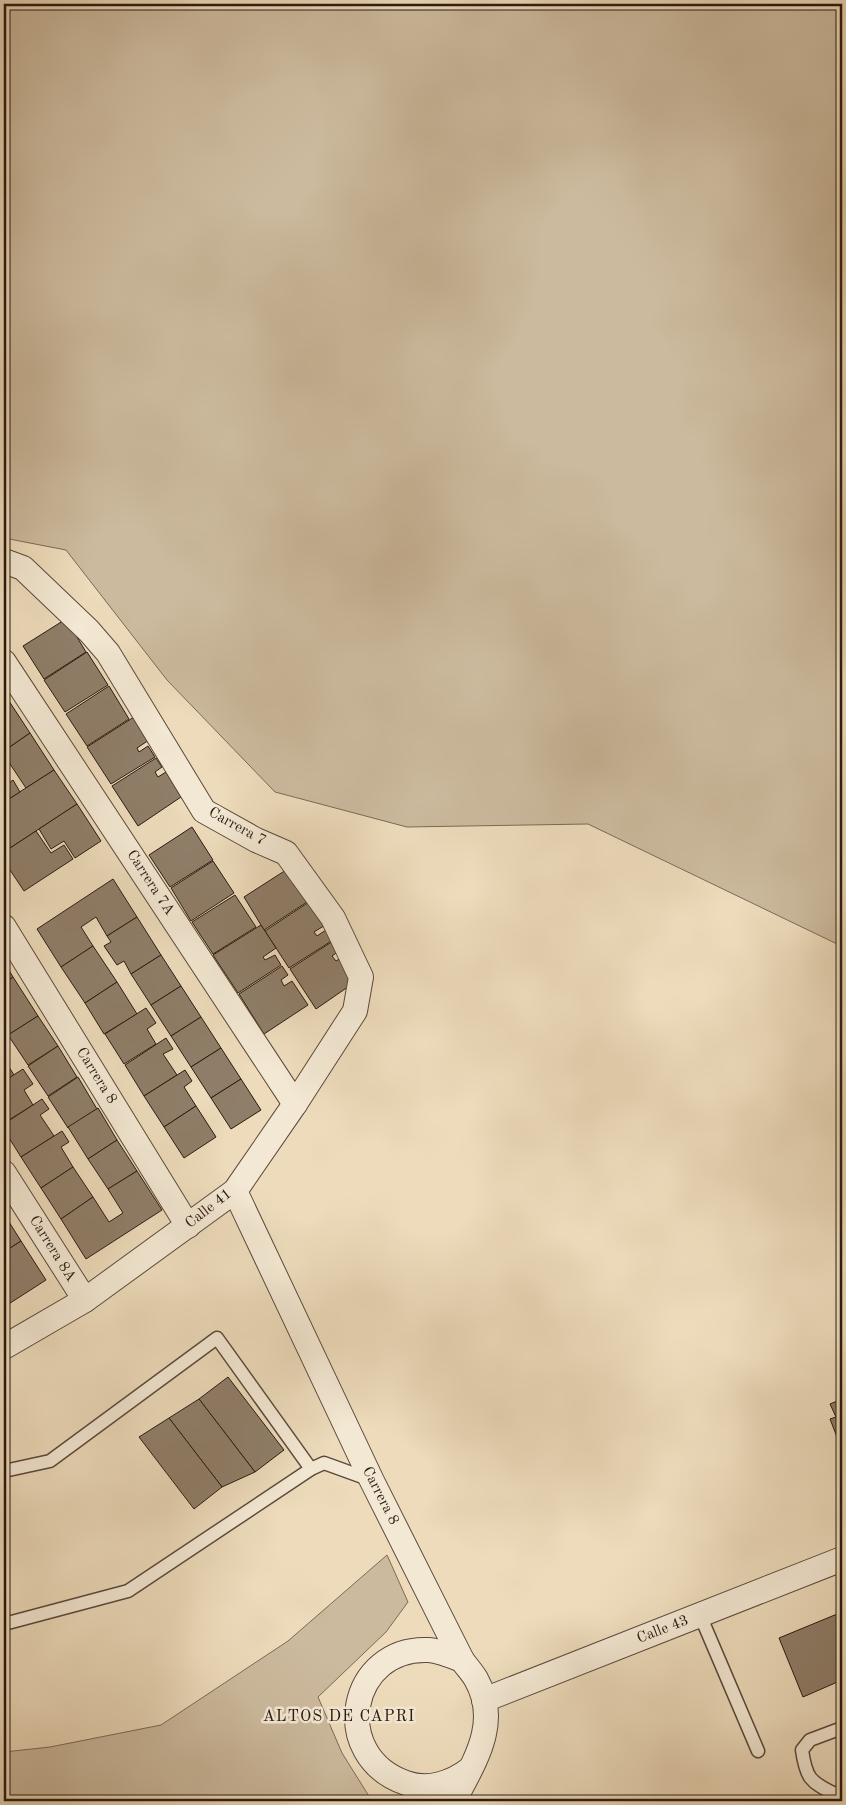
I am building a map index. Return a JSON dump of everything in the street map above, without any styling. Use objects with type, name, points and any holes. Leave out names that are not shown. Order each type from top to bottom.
[{"type":"street","name":"Carrera 7","points":[[4,561],[23,568],[89,630],[108,653],[204,811],[256,840],[286,853],[333,918],[361,977],[355,1011]]},
{"type":"street","name":"Carrera 7A","points":[[4,662],[295,1104]]},
{"type":"street","name":"Carrera 8","points":[[4,927],[188,1226]]},
{"type":"street","name":"Calle 41","points":[[4,1347],[85,1300],[235,1191],[295,1104],[355,1011]]},
{"type":"street","name":"Carrera 8A","points":[[4,1173],[85,1300]]},
{"type":"street","name":"Carrera 8","points":[[235,1191],[372,1481],[462,1660],[476,1679],[484,1700],[486,1724],[481,1749],[454,1801]]},
{"type":"street","name":"Calle 43","points":[[484,1700],[842,1559]]},
{"type":"street","points":[[462,1660],[430,1650],[414,1650],[399,1654],[385,1662],[372,1674],[358,1702],[356,1720],[359,1738],[367,1754],[378,1768],[392,1778],[409,1784],[427,1786],[445,1784],[470,1769]]},
{"type":"lane","points":[[4,1471],[50,1461],[217,1338],[311,1469]]},
{"type":"lane","points":[[4,1624],[128,1591],[311,1469],[324,1463],[372,1481]]},
{"type":"lane","points":[[700,1615],[758,1750]]},
{"type":"lane","points":[[842,1728],[810,1740],[802,1750],[805,1767],[815,1784],[835,1794],[842,1791]]},
{"type":"shaded area","points":[[4,4],[842,4],[842,943],[835,943],[588,824],[407,827],[275,792],[167,680],[66,550],[4,538]]},
{"type":"shaded area","points":[[387,1555],[408,1602],[386,1632],[318,1697],[342,1753],[372,1801],[4,1801],[4,1752],[50,1747],[161,1725],[288,1641]]},
{"type":"building","points":[[66,619],[86,652],[44,679],[23,646]]},
{"type":"building","points":[[87,652],[108,685],[65,712],[44,680]]},
{"type":"building","points":[[109,686],[129,719],[87,746],[66,714]]},
{"type":"building","points":[[7,698],[30,733],[4,751],[4,700]]},
{"type":"building","points":[[134,717],[149,740],[137,748],[139,752],[148,746],[155,757],[111,784],[87,747]]},
{"type":"building","points":[[30,733],[54,770],[26,788],[4,755],[4,751]]},
{"type":"building","points":[[156,758],[162,767],[155,772],[158,777],[166,772],[181,797],[138,826],[112,786]]},
{"type":"building","points":[[54,770],[77,804],[4,852],[4,802]]},
{"type":"building","points":[[13,780],[20,792],[4,802],[4,782],[6,785]]},
{"type":"building","points":[[77,804],[101,841],[75,858],[64,841],[51,849],[39,829]]},
{"type":"building","points":[[192,827],[213,860],[170,887],[149,855]]},
{"type":"building","points":[[36,831],[51,853],[64,845],[73,859],[24,891],[4,861],[4,852]]},
{"type":"building","points":[[213,861],[234,893],[191,921],[171,888]]},
{"type":"building","points":[[286,870],[307,902],[264,930],[244,897]]},
{"type":"building","points":[[113,879],[137,917],[107,936],[96,917],[81,927],[93,946],[61,967],[37,929]]},
{"type":"building","points":[[235,895],[256,927],[213,954],[192,922]]},
{"type":"building","points":[[312,900],[327,924],[314,932],[317,936],[326,930],[333,940],[289,968],[265,931]]},
{"type":"building","points":[[137,917],[161,955],[131,974],[124,961],[117,965],[104,946],[111,942],[107,936]]},
{"type":"building","points":[[261,925],[276,948],[263,957],[265,960],[275,955],[281,965],[238,993],[213,955]]},
{"type":"building","points":[[333,941],[339,951],[332,956],[336,961],[344,956],[358,980],[316,1009],[290,969]]},
{"type":"building","points":[[93,946],[117,982],[85,1003],[61,967]]},
{"type":"building","points":[[161,955],[181,986],[151,1005],[131,974]]},
{"type":"building","points":[[4,962],[13,977],[4,984]]},
{"type":"building","points":[[282,966],[288,975],[281,980],[284,986],[292,981],[308,1005],[264,1034],[239,994]]},
{"type":"building","points":[[13,977],[38,1016],[8,1035],[4,1028],[4,984]]},
{"type":"building","points":[[117,982],[137,1014],[104,1034],[85,1003]]},
{"type":"building","points":[[181,986],[201,1017],[171,1036],[151,1005]]},
{"type":"building","points":[[146,1008],[156,1023],[147,1029],[156,1044],[124,1064],[105,1034]]},
{"type":"building","points":[[38,1016],[58,1046],[28,1065],[8,1035]]},
{"type":"building","points":[[201,1017],[221,1048],[191,1067],[171,1036]]},
{"type":"building","points":[[166,1038],[173,1049],[163,1054],[177,1075],[144,1096],[125,1065]]},
{"type":"building","points":[[58,1046],[77,1077],[48,1096],[28,1066]]},
{"type":"building","points":[[221,1048],[241,1079],[211,1098],[191,1067]]},
{"type":"building","points":[[4,1059],[14,1075],[4,1081]]},
{"type":"building","points":[[23,1069],[33,1084],[24,1090],[33,1105],[4,1123],[4,1081]]},
{"type":"building","points":[[185,1070],[192,1081],[184,1087],[196,1106],[164,1127],[144,1096]]},
{"type":"building","points":[[78,1077],[97,1109],[68,1128],[48,1097]]},
{"type":"building","points":[[241,1079],[261,1110],[231,1129],[211,1098]]},
{"type":"building","points":[[42,1099],[49,1109],[40,1115],[54,1136],[21,1157],[4,1130],[4,1124]]},
{"type":"building","points":[[196,1106],[216,1137],[184,1158],[164,1127]]},
{"type":"building","points":[[98,1108],[117,1140],[88,1159],[68,1127]]},
{"type":"building","points":[[62,1131],[69,1142],[61,1147],[73,1167],[41,1188],[21,1157]]},
{"type":"building","points":[[117,1140],[137,1171],[108,1189],[88,1159]]},
{"type":"building","points":[[73,1167],[93,1197],[61,1219],[41,1188]]},
{"type":"building","points":[[137,1171],[162,1210],[86,1259],[61,1219],[93,1197],[109,1222],[123,1213],[108,1189]]},
{"type":"building","points":[[4,1214],[21,1241],[4,1252]]},
{"type":"building","points":[[21,1241],[46,1280],[4,1307],[4,1286],[7,1284],[4,1278],[4,1252]]},
{"type":"building","points":[[228,1377],[284,1450],[255,1472],[199,1399]]},
{"type":"building","points":[[199,1399],[255,1472],[222,1487],[169,1418]]},
{"type":"building","points":[[842,1399],[842,1450],[830,1419],[836,1417],[830,1404]]},
{"type":"building","points":[[169,1418],[222,1487],[194,1509],[139,1437]]},
{"type":"building","points":[[842,1612],[842,1680],[803,1697],[779,1638]]},
{"type":"district","name":"ALTOS DE CAPRI","points":[[339,1717]]}]
